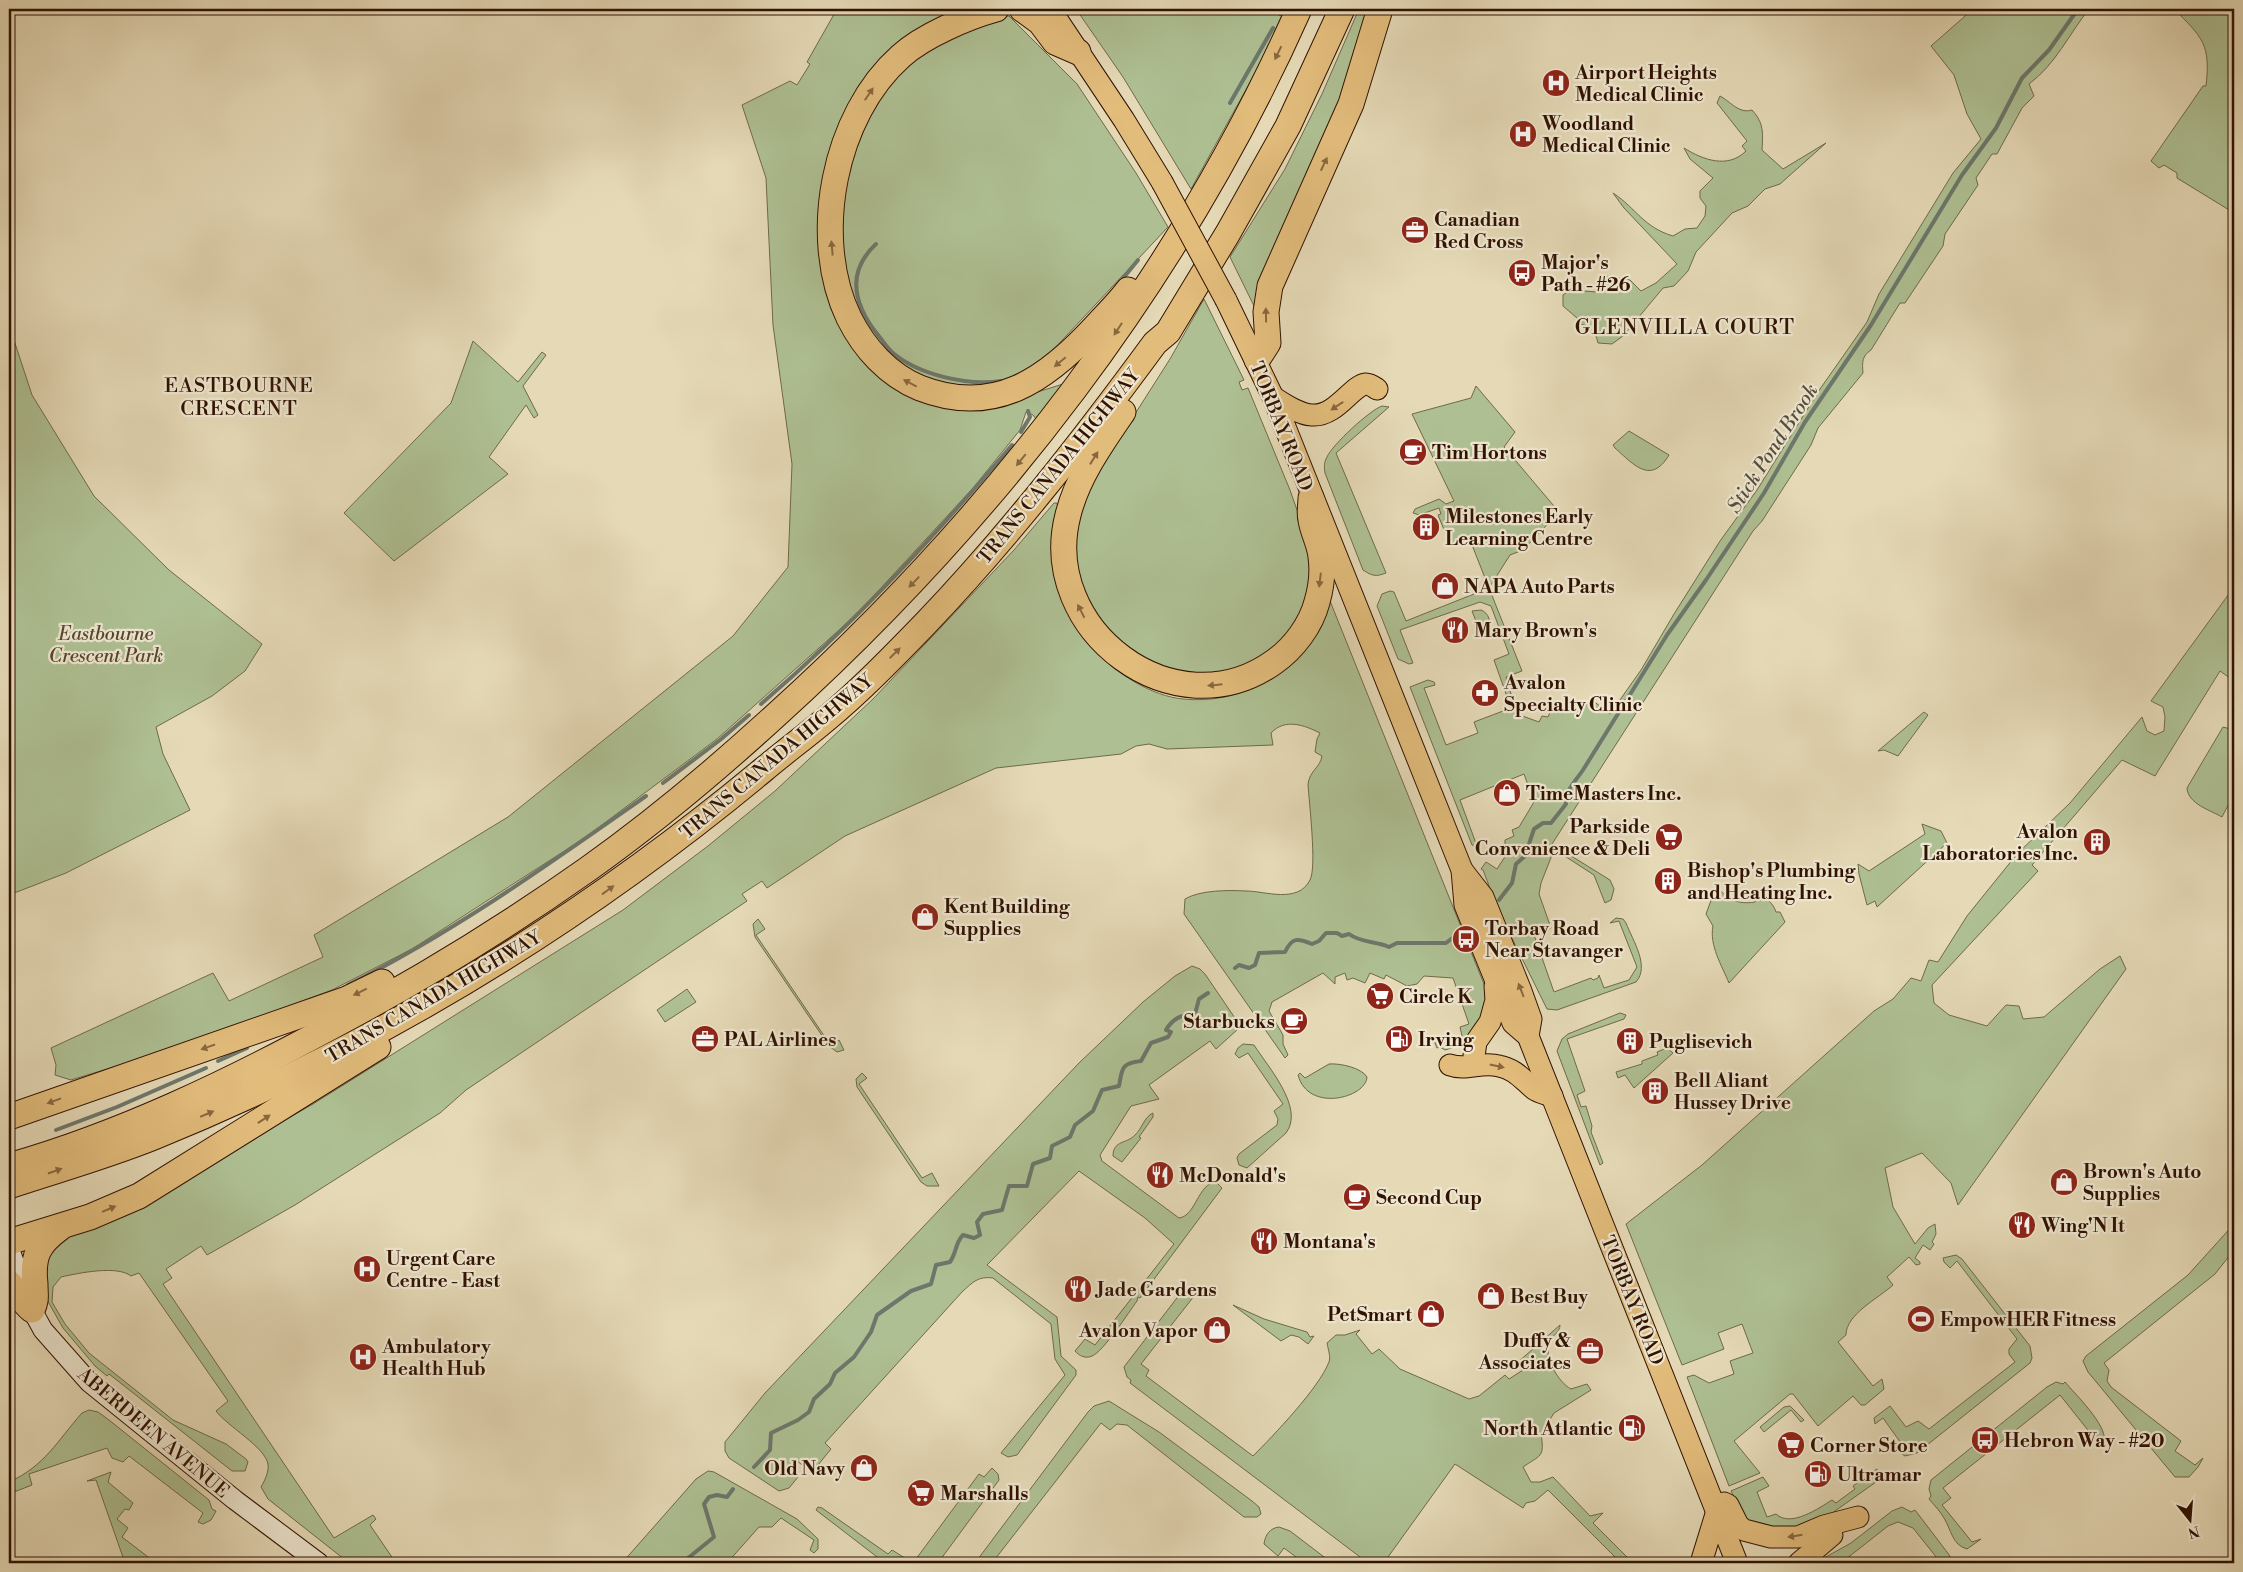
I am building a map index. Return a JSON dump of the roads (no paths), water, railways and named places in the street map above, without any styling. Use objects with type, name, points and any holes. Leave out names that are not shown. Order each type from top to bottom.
[{"type":"highway","points":[[996,9],[943,31],[902,56],[869,92],[856,115],[838,165],[834,184],[831,229],[833,263],[839,290],[849,318],[858,335],[870,351],[896,375],[932,392],[968,399],[1003,393],[1028,385],[1043,376],[1072,352],[1125,294],[1223,162]]},
{"type":"highway","points":[[1022,9],[1040,22],[1055,42],[1078,52]]},
{"type":"highway","name":"TRANS CANADA HIGHWAY","points":[[9,1166],[58,1152],[120,1128],[275,1057],[391,995],[588,869],[643,828],[738,749],[838,659],[936,559],[1022,458],[1110,341],[1169,251],[1242,127],[1299,9]]},
{"type":"highway","name":"TRANS CANADA HIGHWAY","points":[[9,1186],[149,1139],[271,1085],[385,1027],[480,974],[582,908],[722,804],[827,718],[876,673],[930,618],[1011,529],[1069,459],[1156,343],[1168,332],[1228,233],[1288,126],[1342,9]]},
{"type":"highway","points":[[1256,360],[1268,343],[1266,312],[1270,286],[1351,104],[1380,9]]},
{"type":"highway","points":[[1168,332],[1166,347],[1088,468],[1075,493],[1067,516],[1064,538],[1068,577],[1086,620],[1097,634],[1123,659],[1139,670],[1175,684],[1210,686],[1228,684],[1246,679],[1270,666],[1288,651],[1308,626],[1317,602],[1321,574],[1321,556],[1310,519],[1311,498]]},
{"type":"highway","points":[[9,1117],[347,999],[416,965],[588,869]]},
{"type":"highway","points":[[9,1242],[63,1226],[139,1196],[457,998],[582,908]]},
{"type":"highway","points":[[9,1283],[16,1290],[22,1302],[32,1310],[38,1298],[34,1266],[37,1253],[44,1240],[63,1226]]},
{"type":"main road","name":"TORBAY ROAD","points":[[1050,9],[1124,120],[1162,182],[1256,360],[1273,397],[1311,498],[1462,870],[1483,897],[1521,990],[1531,1019],[1528,1036]]},
{"type":"main road","points":[[1273,397],[1295,410],[1314,416],[1336,407],[1363,385],[1368,384],[1377,389]]},
{"type":"main road","name":"TORBAY ROAD","points":[[1462,870],[1465,905],[1513,1023],[1528,1036],[1738,1563]]},
{"type":"main road","points":[[1474,1056],[1476,1042],[1490,1022],[1496,1000],[1494,988],[1497,981]]},
{"type":"main road","points":[[1450,1065],[1460,1069],[1482,1064],[1500,1066],[1519,1074],[1535,1090],[1552,1096]]},
{"type":"main road","name":"ABERDEEN AVENUE","points":[[9,1248],[32,1310],[43,1330],[90,1382],[235,1500],[319,1563]]},
{"type":"main road","points":[[1701,1563],[1715,1505],[1728,1505],[1738,1525],[1744,1530],[1771,1537],[1798,1537],[1824,1526],[1858,1517]]},
{"type":"main road","points":[[1799,1563],[1832,1535]]},
{"type":"waterway","points":[[1280,14],[1283,9]]},
{"type":"waterway","name":"Stick Pond Brook","points":[[1499,900],[1512,883],[1516,864],[1525,856],[1534,829],[1543,823],[1551,823],[1566,804],[1567,795],[1572,786],[1667,635],[1764,493],[1805,422],[1871,325],[1962,175],[1996,128],[2022,78],[2049,50],[2078,9]]},
{"type":"waterway","points":[[1230,103],[1273,28]]},
{"type":"waterway","points":[[876,244],[866,255],[860,266],[856,289],[863,312],[889,349],[904,361],[930,373],[974,382],[1001,381]]},
{"type":"waterway","points":[[1120,282],[1138,260]]},
{"type":"waterway","points":[[1021,432],[1030,417],[1028,411]]},
{"type":"waterway","points":[[761,704],[828,643],[892,579],[923,547],[1012,445]]},
{"type":"waterway","points":[[663,783],[720,740],[749,715]]},
{"type":"waterway","points":[[348,985],[426,943],[463,920],[537,872],[646,796]]},
{"type":"waterway","name":"Stick Pond Brook","points":[[1235,968],[1239,965],[1249,968],[1255,965],[1259,953],[1285,952],[1290,944],[1296,940],[1312,944],[1319,941],[1326,933],[1337,933],[1342,936],[1349,934],[1358,939],[1389,947],[1397,943],[1446,943],[1460,932]]},
{"type":"waterway","name":"Stick Pond Brook","points":[[754,1467],[770,1450],[771,1433],[798,1420],[809,1412],[814,1399],[830,1384],[835,1373],[854,1357],[871,1332],[877,1315],[911,1291],[931,1284],[936,1265],[950,1262],[963,1235],[974,1238],[980,1235],[977,1222],[983,1214],[1002,1210],[1009,1186],[1027,1186],[1033,1164],[1050,1158],[1052,1146],[1070,1137],[1075,1125],[1093,1111],[1102,1090],[1119,1086],[1122,1071],[1126,1065],[1141,1061],[1151,1043],[1168,1037],[1171,1032],[1166,1030],[1175,1020],[1182,1016],[1195,1014],[1199,999],[1208,993]]},
{"type":"waterway","points":[[218,1061],[247,1048]]},
{"type":"waterway","points":[[56,1130],[117,1107],[206,1068]]},
{"type":"waterway","name":"Stick Pond Brook","points":[[682,1563],[714,1537],[704,1504],[709,1497],[717,1495],[727,1497],[733,1489]]},
{"type":"place","name":"Airport Heights Medical Clinic","points":[[1556,83]]},
{"type":"place","name":"Woodland Medical Clinic","points":[[1523,134]]},
{"type":"place","name":"Canadian Red Cross","points":[[1415,230]]},
{"type":"place","name":"Major's Path - #26","points":[[1522,273]]},
{"type":"place","name":"Tim Hortons","points":[[1413,452]]},
{"type":"place","name":"Milestones Early Learning Centre","points":[[1426,527]]},
{"type":"place","name":"NAPA Auto Parts","points":[[1445,586]]},
{"type":"place","name":"Mary Brown's","points":[[1455,630]]},
{"type":"place","name":"Avalon Specialty Clinic","points":[[1485,693]]},
{"type":"place","name":"TimeMasters Inc.","points":[[1507,793]]},
{"type":"place","name":"Parkside Convenience & Deli","points":[[1669,837]]},
{"type":"place","name":"Avalon Laboratories Inc.","points":[[2097,842]]},
{"type":"place","name":"Bishop's Plumbing and Heating Inc.","points":[[1668,881]]},
{"type":"place","name":"Kent Building Supplies","points":[[925,917]]},
{"type":"place","name":"Torbay Road Near Stavanger","points":[[1466,939]]},
{"type":"place","name":"Circle K","points":[[1380,996]]},
{"type":"place","name":"Starbucks","points":[[1294,1021]]},
{"type":"place","name":"PAL Airlines","points":[[705,1039]]},
{"type":"place","name":"Irving","points":[[1399,1039]]},
{"type":"place","name":"Puglisevich","points":[[1630,1041]]},
{"type":"place","name":"Bell Aliant Hussey Drive","points":[[1655,1091]]},
{"type":"place","name":"McDonald's","points":[[1160,1175]]},
{"type":"place","name":"Brown's Auto Supplies","points":[[2064,1182]]},
{"type":"place","name":"Second Cup","points":[[1357,1197]]},
{"type":"place","name":"Wing'N It","points":[[2022,1225]]},
{"type":"place","name":"Montana's","points":[[1264,1241]]},
{"type":"place","name":"Urgent Care Centre - East","points":[[367,1269]]},
{"type":"place","name":"Jade Gardens","points":[[1078,1289]]},
{"type":"place","name":"Best Buy","points":[[1491,1296]]},
{"type":"place","name":"PetSmart","points":[[1431,1314]]},
{"type":"place","name":"EmpowHER Fitness","points":[[1921,1319]]},
{"type":"place","name":"Avalon Vapor","points":[[1217,1330]]},
{"type":"place","name":"Duffy & Associates","points":[[1590,1351]]},
{"type":"place","name":"Ambulatory Health Hub","points":[[363,1357]]},
{"type":"place","name":"North Atlantic","points":[[1632,1428]]},
{"type":"place","name":"Hebron Way - #20","points":[[1985,1440]]},
{"type":"place","name":"Corner Store","points":[[1791,1445]]},
{"type":"place","name":"Old Navy","points":[[864,1468]]},
{"type":"place","name":"Ultramar","points":[[1818,1474]]},
{"type":"place","name":"Marshalls","points":[[921,1493]]},
{"type":"district","name":"GLENVILLA COURT","points":[[1685,327]]},
{"type":"district","name":"EASTBOURNE CRESCENT","points":[[239,396]]},
{"type":"park label","name":"Eastbourne Crescent Park","points":[[106,644]]}]
